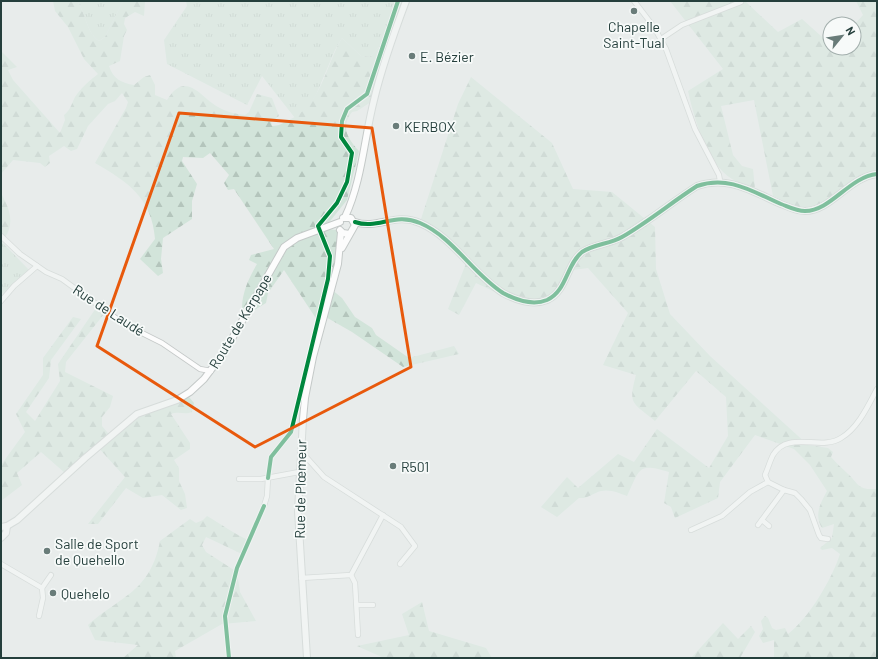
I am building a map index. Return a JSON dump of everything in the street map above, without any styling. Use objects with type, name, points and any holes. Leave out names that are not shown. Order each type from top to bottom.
[{"type":"main road","points":[[340,222],[345,217],[352,203],[374,100],[406,1]]},
{"type":"main road","points":[[345,217],[368,225],[399,219],[413,221],[434,231],[503,293],[526,302],[540,302],[549,298],[558,291],[574,262],[582,252],[622,237],[697,186],[720,181],[734,184],[793,209],[807,211],[823,205],[861,178],[877,174]]},
{"type":"main road","points":[[352,203],[354,221],[351,232],[388,223],[413,221]]},
{"type":"main road","name":"Route de Kerpape","points":[[4,527],[17,520],[85,458],[137,414],[177,400],[190,392],[211,371],[225,351],[284,247],[297,238],[340,222]]},
{"type":"main road","name":"Rue de Plœmeur","points":[[307,658],[298,518],[300,454],[305,398],[340,252],[340,222]]},
{"type":"main road","name":"Route de Kerpape","points":[[325,228],[351,232]]},
{"type":"main road","name":"Rue de Plœmeur","points":[[340,252],[351,232]]},
{"type":"main road","points":[[1,538],[6,533],[4,527]]},
{"type":"street","points":[[634,1],[661,39],[677,76],[695,129],[719,175],[720,181]]},
{"type":"street","points":[[661,39],[682,25],[741,2]]},
{"type":"street","name":"Rue de Laudé","points":[[1,236],[20,254],[46,272],[62,279],[124,324],[162,343],[200,369],[211,371]]},
{"type":"street","points":[[1,300],[14,286],[37,266]]},
{"type":"street","points":[[200,369],[204,379]]},
{"type":"street","points":[[828,539],[821,538],[810,510],[801,499],[795,493],[784,490],[768,482],[765,475],[774,453],[787,443],[800,441],[827,444],[841,439],[856,423],[877,389]]},
{"type":"street","points":[[300,454],[307,458],[328,480],[401,527],[415,546],[400,564]]},
{"type":"street","points":[[300,463],[313,466]]},
{"type":"street","points":[[239,479],[268,478],[299,472]]},
{"type":"street","points":[[264,506],[267,496],[268,478]]},
{"type":"street","points":[[691,530],[722,516],[750,492],[768,482]]},
{"type":"street","points":[[758,525],[784,490]]},
{"type":"street","points":[[351,575],[383,514]]},
{"type":"street","points":[[762,520],[769,526]]},
{"type":"street","points":[[1,564],[42,588]]},
{"type":"street","points":[[40,616],[43,598],[42,588],[51,575]]},
{"type":"street","points":[[301,578],[351,575]]},
{"type":"street","points":[[351,575],[355,583],[358,634]]},
{"type":"street","points":[[356,606],[373,605]]},
{"type":"highlighted area","points":[[179,113],[372,128],[411,367],[255,447],[97,346]]},
{"type":"green space","points":[[53,1],[77,1],[91,33],[99,41],[105,37],[123,1],[145,1],[144,16],[135,12],[125,18],[124,24],[127,30],[124,36],[120,61],[109,66],[118,80],[134,85],[144,77],[150,75],[155,85],[155,95],[167,100],[174,91],[181,87],[187,86],[193,88],[218,107],[241,115],[245,115],[249,112],[257,94],[272,98],[279,116],[271,122],[272,126],[279,125],[289,120],[309,105],[322,84],[342,38],[361,56],[370,57],[396,28],[374,100],[357,111],[352,112],[346,123],[347,133],[359,151],[347,200],[327,225],[328,229],[336,230],[339,235],[331,289],[342,298],[355,317],[372,328],[376,335],[409,358],[454,346],[459,354],[403,367],[352,332],[324,316],[321,326],[284,270],[268,293],[266,303],[243,317],[243,296],[250,276],[257,264],[249,260],[251,255],[274,249],[234,189],[228,190],[224,183],[229,175],[210,153],[203,158],[183,157],[182,161],[197,184],[192,201],[192,219],[163,238],[161,259],[163,273],[158,276],[140,259],[155,239],[149,212],[136,193],[128,185],[95,163],[126,108],[128,102],[122,93],[115,101],[108,104],[88,126],[77,149],[71,151],[64,146],[49,156],[50,163],[45,167],[40,163],[13,160],[1,174],[1,51],[17,67],[8,70],[13,80],[60,133],[65,120],[64,115],[75,97],[85,85],[98,74],[84,59],[68,27],[55,11]]},
{"type":"green space","points":[[77,1],[123,1],[105,37],[99,41],[91,33]]},
{"type":"green space","points":[[186,1],[402,1],[396,28],[370,57],[361,56],[342,38],[335,50],[316,95],[309,106],[295,118],[262,76],[247,105],[167,64],[164,40],[187,6]]},
{"type":"green space","points":[[670,1],[746,2],[778,32],[802,19],[822,37],[822,56],[862,56],[863,15],[856,1],[877,1],[877,173],[854,181],[818,205],[803,209],[773,196],[754,100],[721,106],[733,155],[742,166],[753,169],[755,189],[732,179],[715,163],[703,140],[688,91],[723,69]]},
{"type":"green space","points":[[471,77],[552,143],[573,189],[612,192],[655,227],[656,269],[670,314],[710,356],[808,445],[828,448],[833,452],[831,457],[859,486],[866,489],[877,489],[877,658],[774,658],[774,640],[763,643],[759,636],[763,629],[761,621],[765,616],[768,618],[772,628],[776,630],[785,628],[788,634],[796,627],[812,608],[826,586],[840,554],[832,548],[822,550],[820,548],[832,538],[834,524],[822,528],[818,519],[820,505],[827,491],[810,465],[794,449],[755,435],[720,482],[718,498],[675,518],[671,507],[664,503],[669,472],[651,468],[641,470],[627,496],[611,491],[601,491],[588,497],[579,498],[557,517],[541,507],[567,477],[578,488],[618,454],[634,462],[657,429],[709,468],[728,436],[726,397],[696,371],[655,421],[637,406],[632,398],[636,375],[603,365],[628,313],[588,268],[573,270],[559,293],[547,301],[537,303],[516,300],[476,283],[459,315],[448,309],[469,256],[421,219],[458,104]]},
{"type":"green space","points":[[1,193],[7,205],[10,216],[9,227],[4,239],[1,236]]},
{"type":"green space","points":[[1,241],[29,270],[2,294],[1,294]]},
{"type":"green space","points":[[96,308],[104,314],[66,362],[65,372],[113,396],[110,407],[102,417],[102,426],[112,438],[145,413],[168,407],[189,397],[194,403],[192,412],[171,414],[190,443],[190,449],[174,460],[179,468],[179,481],[185,494],[187,508],[181,510],[162,495],[143,498],[126,488],[98,524],[88,524],[125,477],[96,445],[65,473],[41,452],[17,473],[22,485],[1,501],[1,465],[25,432],[16,414],[43,375],[43,358],[73,317],[81,319],[51,360],[49,378],[26,412],[35,421],[60,381],[58,364]]},
{"type":"green space","points":[[207,516],[248,540],[242,554],[206,537],[202,545],[206,552],[237,572],[240,592],[256,621],[222,624],[175,651],[176,658],[123,658],[138,645],[95,640],[88,625],[123,599],[142,582],[155,558],[160,541],[190,519],[196,523],[203,520]]},
{"type":"green space","points":[[422,602],[429,631],[486,648],[492,658],[384,658],[357,646],[409,635],[402,614]]},
{"type":"green space","points":[[723,623],[738,639],[751,626],[755,632],[740,658],[691,658]]},
{"type":"cycle path","points":[[268,478],[271,457],[291,432],[328,279],[330,256],[318,226],[337,203],[347,182],[352,153],[341,137],[342,121],[347,109],[367,94],[398,1]]},
{"type":"cycle path","points":[[355,222],[371,224],[402,219],[420,223],[443,237],[482,276],[503,293],[519,300],[541,302],[554,296],[559,291],[577,257],[582,252],[622,237],[697,186],[720,182],[740,186],[793,209],[805,211],[814,210],[823,206],[858,181],[867,176],[877,174]]},
{"type":"cycle path","points":[[229,658],[225,616],[237,568],[264,506]]},
{"type":"place","name":"Chapelle Saint-Tual","points":[[634,11]]},
{"type":"place","name":"E. Bézier","points":[[412,56]]},
{"type":"place","name":"KERBOX","points":[[396,126]]},
{"type":"place","name":"R501","points":[[393,466]]},
{"type":"place","name":"Salle de Sport de Quehello","points":[[47,551]]},
{"type":"place","name":"Quehelo","points":[[53,593]]}]
